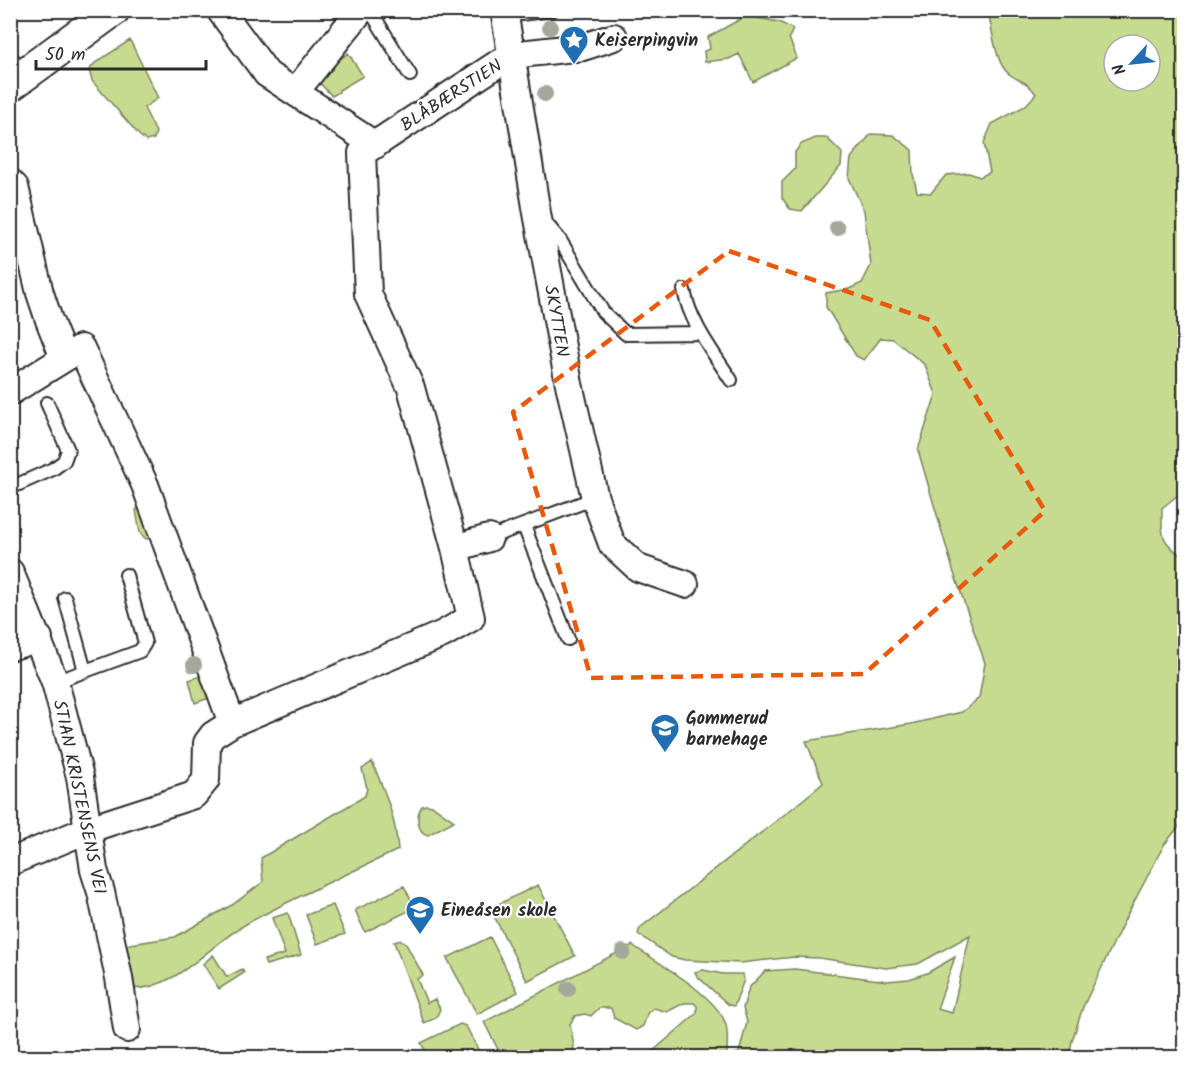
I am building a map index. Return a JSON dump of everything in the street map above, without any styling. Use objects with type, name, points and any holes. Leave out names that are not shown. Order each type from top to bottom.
[{"type":"street","points":[[16,72],[113,10]]},
{"type":"street","points":[[10,862],[89,830],[194,795],[206,780],[207,743],[213,735],[232,723],[443,634],[471,618],[455,548],[411,388],[368,294],[369,149],[267,74],[220,10]]},
{"type":"street","points":[[295,93],[361,10]]},
{"type":"street","name":"SKYTTEN","points":[[504,13],[537,213],[569,384],[594,498],[612,544],[638,568],[685,584]]},
{"type":"street","name":"BLÅBÆRSTIEN","points":[[369,149],[511,55],[583,47],[614,36]]},
{"type":"street","points":[[10,182],[15,186],[49,320],[73,353],[145,484],[232,723]]},
{"type":"street","points":[[10,392],[73,353]]},
{"type":"street","points":[[455,548],[489,538]]},
{"type":"street","name":"STIAN KRISTENSENS VEI","points":[[10,572],[39,638],[55,682],[80,777],[94,870],[120,978],[127,1029]]},
{"type":"street","points":[[10,647],[39,638]]},
{"type":"lane","points":[[370,10],[410,75]]},
{"type":"lane","points":[[504,13],[552,10]]},
{"type":"lane","points":[[537,213],[561,240],[603,312],[626,334],[701,333]]},
{"type":"lane","points":[[684,290],[686,301],[701,333],[730,380]]},
{"type":"lane","points":[[10,488],[53,469],[64,461],[68,450],[47,403]]},
{"type":"lane","points":[[489,538],[594,498]]},
{"type":"lane","points":[[524,526],[568,639]]},
{"type":"lane","points":[[55,682],[140,651],[145,643],[126,575]]},
{"type":"lane","points":[[64,598],[86,671]]},
{"type":"highlighted area","points":[[729,251],[930,320],[1045,511],[864,674],[591,678],[513,412]]},
{"type":"green space","points":[[988,11],[1184,11],[1184,490],[1162,508],[1162,518],[1166,542],[1184,558],[1184,820],[1164,845],[1125,919],[1083,1007],[1069,1057],[648,1057],[697,1013],[697,1006],[694,1003],[684,1003],[667,1012],[654,1008],[648,1012],[643,1026],[636,1030],[614,1018],[611,1008],[599,1008],[591,1016],[585,1014],[575,1016],[570,1024],[574,1046],[572,1057],[502,1057],[484,1022],[632,945],[684,979],[719,1011],[727,1030],[727,1055],[739,1053],[747,1022],[743,1008],[749,988],[765,971],[795,969],[887,981],[909,979],[927,973],[955,957],[937,1009],[952,1013],[970,935],[918,964],[886,968],[819,958],[794,957],[740,963],[685,960],[672,957],[638,934],[640,928],[823,783],[806,741],[911,724],[962,712],[979,698],[985,663],[953,570],[918,450],[936,394],[925,365],[893,339],[881,338],[864,360],[856,356],[826,307],[826,293],[849,289],[862,283],[871,265],[864,211],[849,178],[851,158],[871,134],[893,135],[912,150],[913,174],[917,192],[931,193],[946,175],[969,173],[980,177],[990,172],[984,143],[992,124],[1025,106],[1036,94],[1029,86],[1004,69],[997,54]]},
{"type":"green space","points":[[746,16],[779,22],[793,29],[789,38],[797,58],[753,82],[739,54],[729,59],[705,62],[704,51],[710,49],[708,37]]},
{"type":"green space","points":[[130,40],[158,98],[144,108],[156,132],[154,139],[146,141],[92,81],[89,70],[95,63]]},
{"type":"green space","points":[[348,53],[363,76],[332,96],[316,79]]},
{"type":"green space","points":[[816,138],[827,138],[842,153],[841,166],[802,211],[790,209],[782,198],[782,182],[795,169],[795,152],[801,144]]},
{"type":"green space","points":[[140,506],[158,537],[146,539],[140,533],[136,510]]},
{"type":"green space","points":[[207,674],[215,696],[195,703],[189,680]]},
{"type":"green space","points":[[372,762],[389,805],[398,850],[248,923],[178,974],[163,982],[130,989],[125,945],[175,937],[232,905],[263,882],[261,858],[365,796],[367,788],[362,769]]},
{"type":"green space","points":[[426,805],[433,806],[454,821],[428,835],[424,833],[419,827],[418,818],[420,809]]},
{"type":"green space","points":[[538,885],[575,956],[527,981],[490,908]]},
{"type":"green space","points":[[404,886],[415,908],[365,932],[355,910]]},
{"type":"green space","points":[[333,905],[345,934],[317,944],[306,915]]},
{"type":"green space","points":[[288,913],[301,955],[266,965],[264,960],[285,954],[272,918]]},
{"type":"green space","points":[[490,937],[518,992],[477,1014],[447,958]]},
{"type":"green space","points":[[401,940],[406,944],[423,975],[417,979],[427,1003],[435,999],[440,1009],[436,1018],[424,1023],[394,942]]},
{"type":"green space","points":[[213,955],[227,977],[242,969],[244,973],[219,989],[203,964]]},
{"type":"green space","points":[[703,970],[723,974],[743,974],[744,980],[734,1006],[729,1005],[697,976],[695,972]]},
{"type":"green space","points":[[460,1024],[466,1026],[482,1057],[429,1057],[421,1043]]},
{"type":"place","name":"Keiserpingvin","points":[[574,66]]},
{"type":"place","name":"Gommerud barnehage","points":[[665,754]]},
{"type":"place","name":"Eineåsen skole","points":[[420,936]]}]
